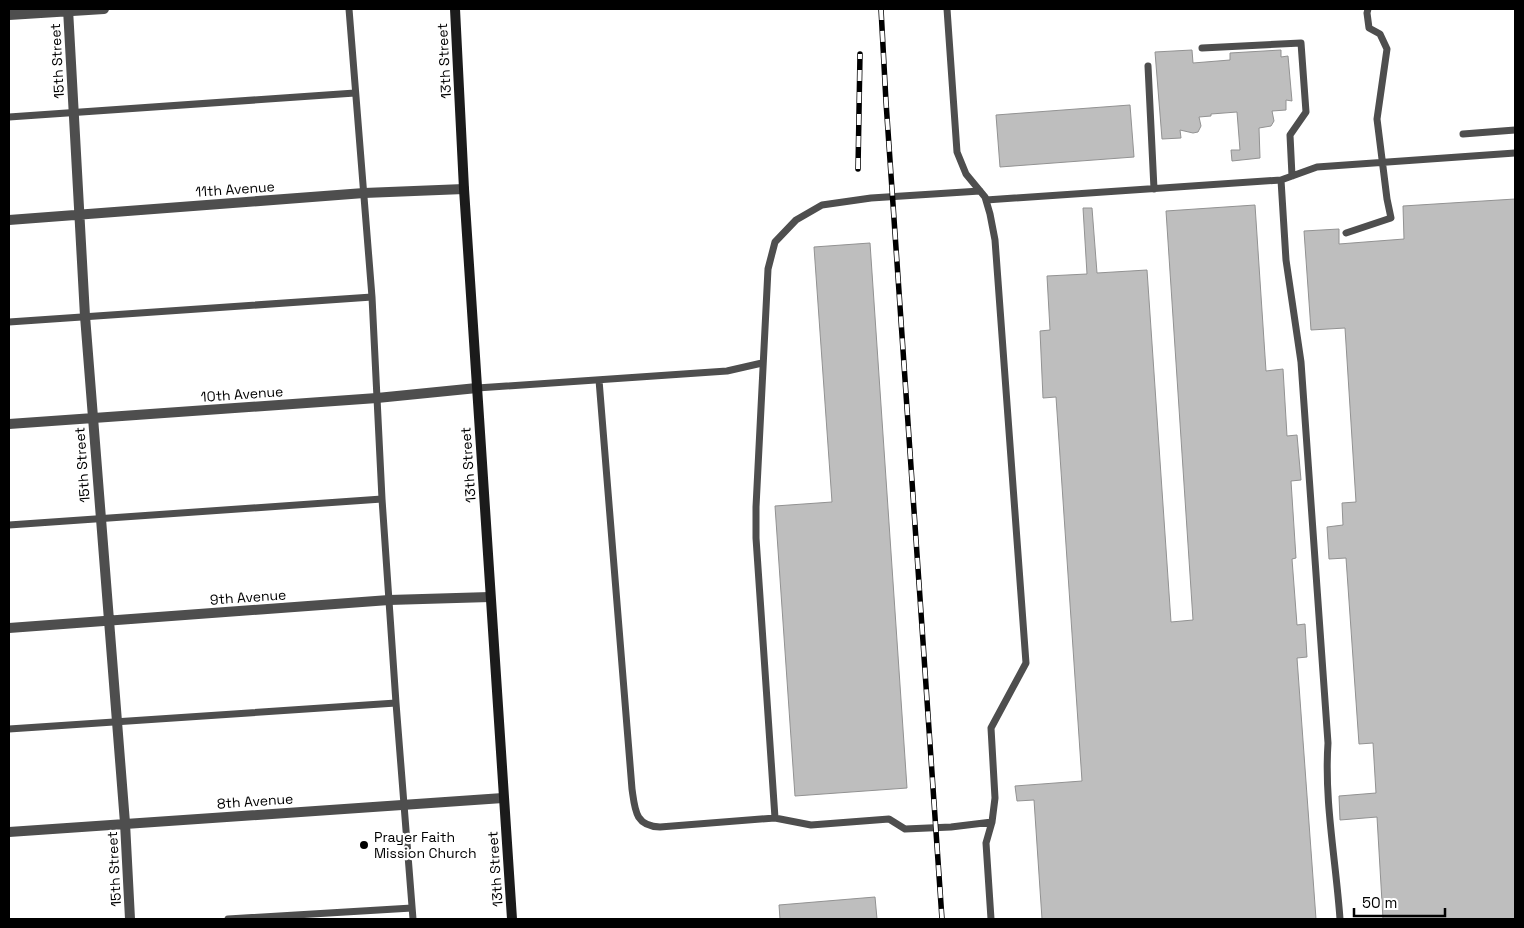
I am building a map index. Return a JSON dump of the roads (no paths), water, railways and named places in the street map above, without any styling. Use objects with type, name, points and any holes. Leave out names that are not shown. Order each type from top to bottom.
[{"type":"street","points":[[9,15],[104,9]]},
{"type":"street","name":"13th Street","points":[[455,9],[464,189],[512,919]]},
{"type":"street","name":"15th Street","points":[[68,10],[85,316],[125,824],[130,919]]},
{"type":"street","name":"11th Avenue","points":[[9,220],[364,193],[464,189]]},
{"type":"street","name":"10th Avenue","points":[[9,424],[377,398],[477,388]]},
{"type":"street","name":"9th Avenue","points":[[9,628],[389,600],[490,597]]},
{"type":"street","name":"8th Avenue","points":[[9,832],[503,798]]},
{"type":"lane","points":[[349,9],[372,296],[382,499],[413,919]]},
{"type":"lane","points":[[947,9],[957,152],[966,174],[986,200],[995,240],[1026,664],[991,728],[995,798],[992,822],[986,843],[991,919]]},
{"type":"lane","points":[[1346,233],[1391,218],[1377,119],[1387,49],[1380,34],[1369,28],[1368,9]]},
{"type":"lane","points":[[1202,48],[1301,43],[1306,112],[1290,135],[1292,176]]},
{"type":"lane","points":[[1148,66],[1154,189]]},
{"type":"lane","points":[[9,118],[355,93]]},
{"type":"lane","points":[[1463,134],[1515,130]]},
{"type":"lane","points":[[986,200],[1281,180],[1316,167],[1515,153]]},
{"type":"lane","points":[[1281,180],[1286,260],[1302,362],[1328,743],[1327,761],[1340,919]]},
{"type":"lane","points":[[775,818],[756,538],[756,508],[768,269],[775,242],[796,220],[822,205],[871,198],[980,191]]},
{"type":"lane","points":[[9,322],[372,296]]},
{"type":"lane","points":[[477,388],[727,372],[762,363]]},
{"type":"lane","points":[[599,380],[632,789],[636,814],[641,822],[650,827],[660,827],[775,818],[811,825],[889,819],[905,829],[951,827],[992,822]]},
{"type":"lane","points":[[9,525],[382,499]]},
{"type":"lane","points":[[9,729],[396,703]]},
{"type":"lane","points":[[228,919],[412,908]]},
{"type":"railway","points":[[881,9],[942,919]]},
{"type":"railway","points":[[858,169],[860,54]]},
{"type":"place","name":"Prayer Faith Mission Church","points":[[364,845]]}]
